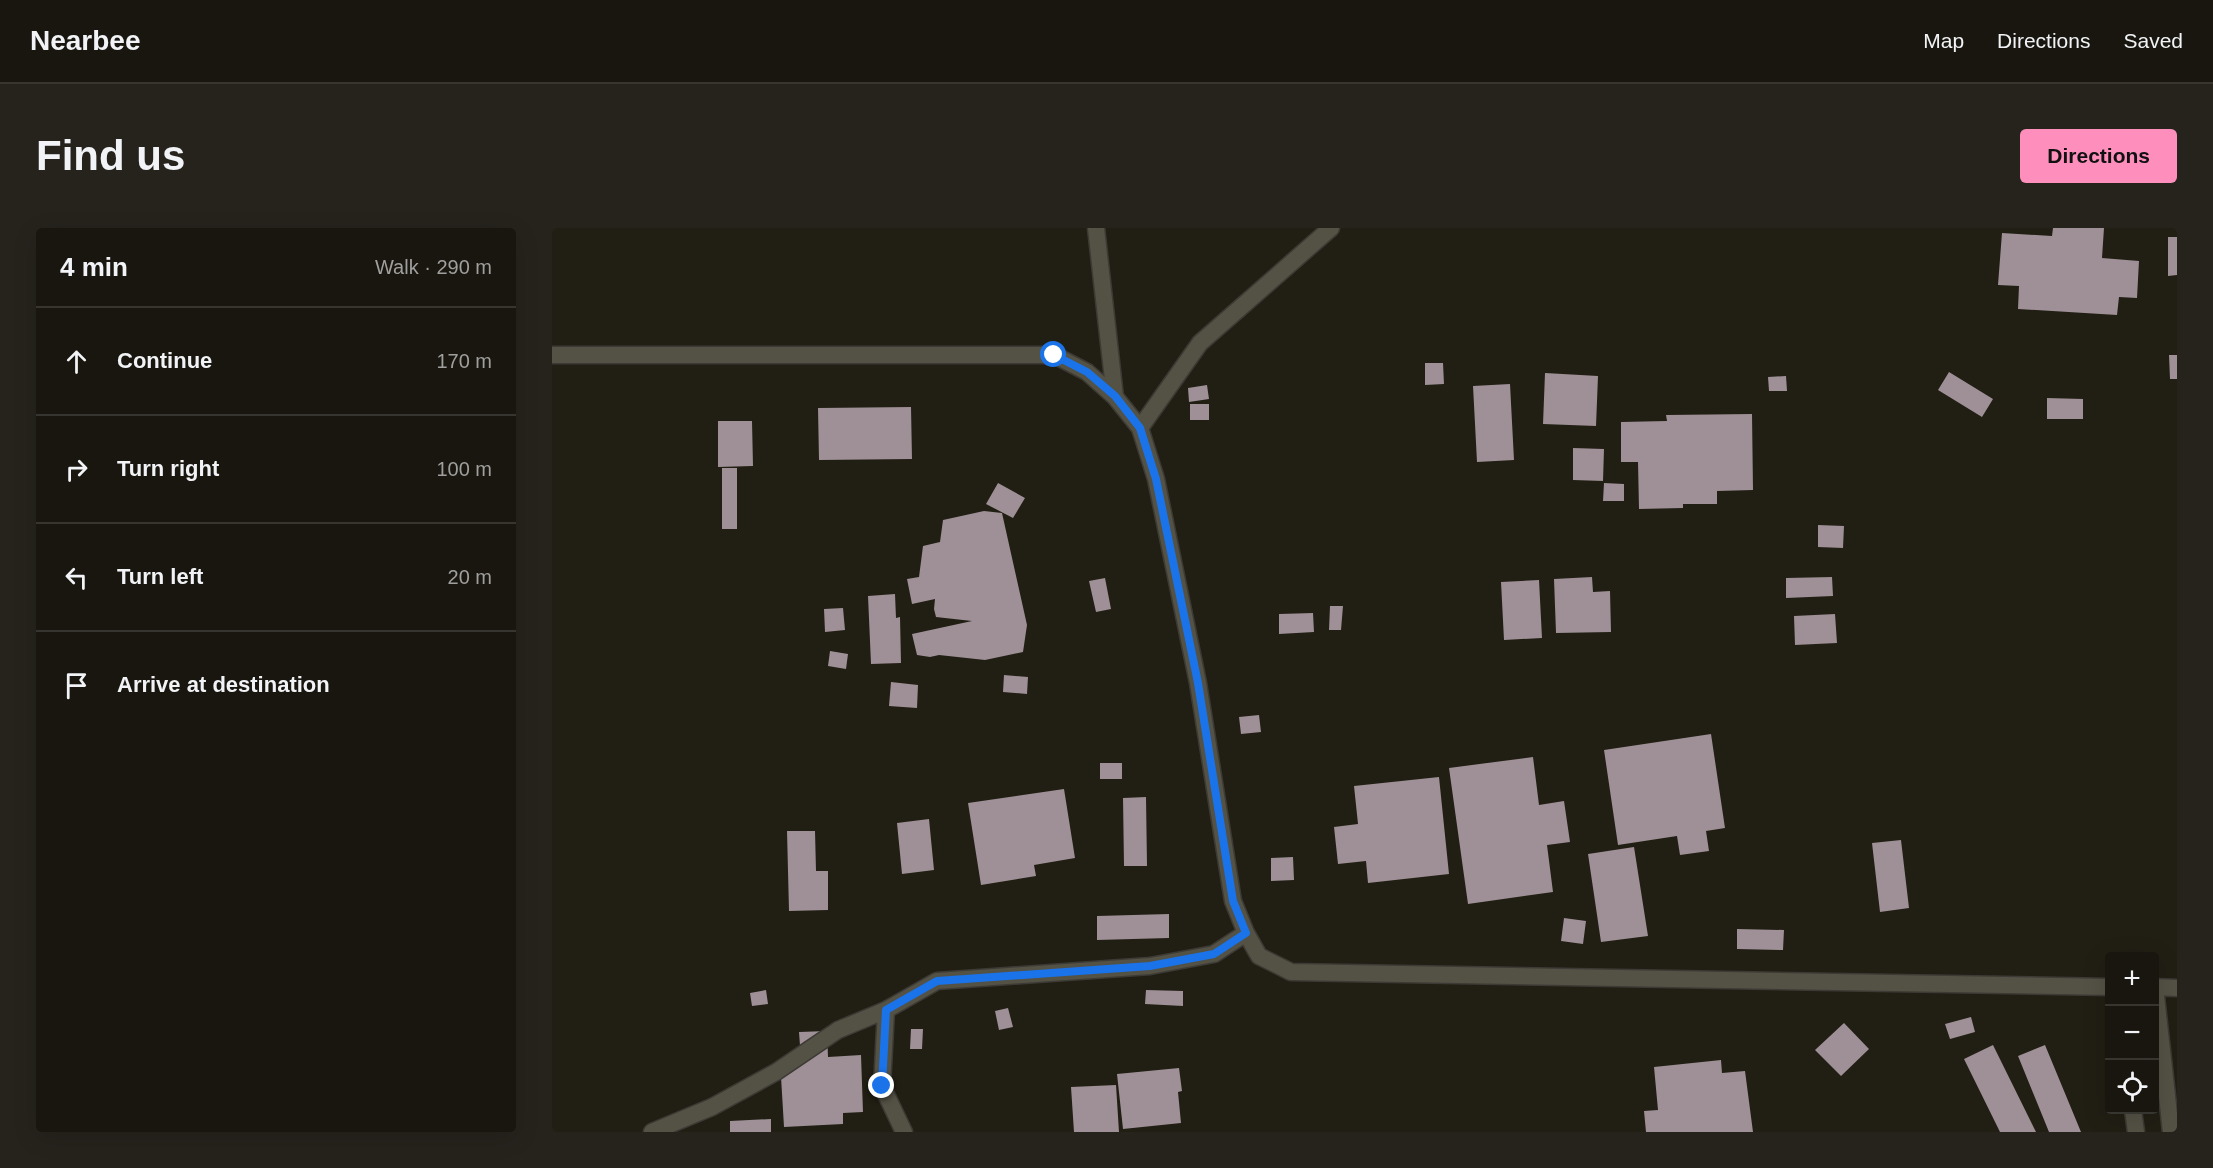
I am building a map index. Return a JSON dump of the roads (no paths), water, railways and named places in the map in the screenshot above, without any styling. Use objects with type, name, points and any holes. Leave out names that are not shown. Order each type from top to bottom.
[{"type":"street","points":[[1096,228],[1115,396]]},
{"type":"street","points":[[1140,428],[1200,343],[1331,228]]},
{"type":"street","points":[[552,355],[1054,355],[1087,372],[1115,396],[1140,428],[1156,479],[1196,672],[1233,901],[1246,933],[1260,956],[1290,972],[2105,987]]},
{"type":"street","points":[[651,1132],[712,1107],[776,1072],[838,1030],[886,1010],[937,981],[1150,966],[1214,954],[1246,933]]},
{"type":"street","points":[[2159,987],[2177,988]]},
{"type":"street","points":[[2157,1006],[2171,1132]]},
{"type":"street","points":[[886,1010],[882,1086],[904,1132]]},
{"type":"street","points":[[2134,1114],[2136,1132]]}]
